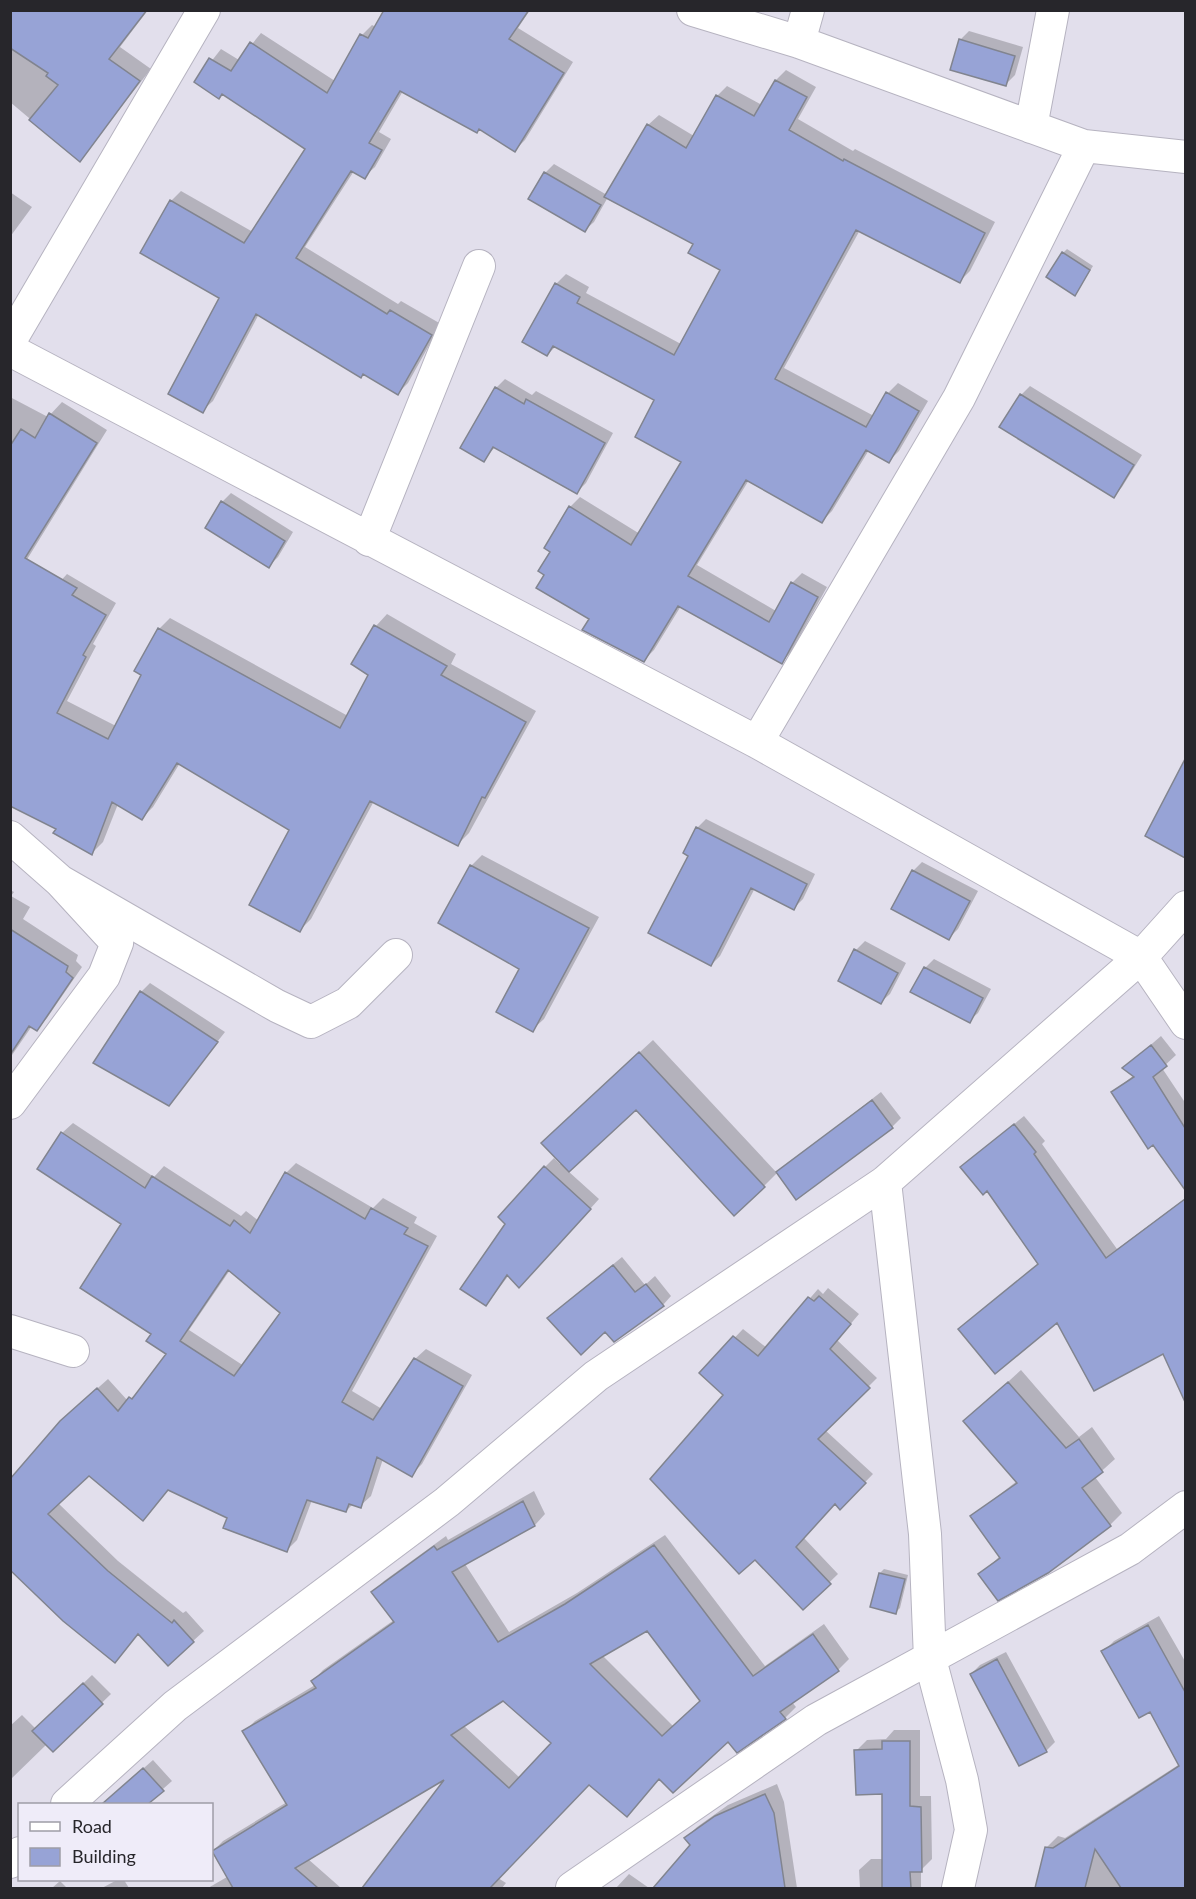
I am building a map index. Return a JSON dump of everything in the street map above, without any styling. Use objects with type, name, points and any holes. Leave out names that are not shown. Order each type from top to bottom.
[{"type":"street","points":[[10,341],[204,10]]},
{"type":"street","points":[[693,10],[799,42],[1084,146],[1185,157]]},
{"type":"street","points":[[799,42],[807,10]]},
{"type":"street","points":[[1031,127],[1053,10]]},
{"type":"street","points":[[757,742],[959,398],[1084,146]]},
{"type":"street","points":[[369,540],[479,266]]},
{"type":"street","points":[[10,350],[757,742],[1141,957],[1185,1023]]},
{"type":"street","points":[[10,837],[60,881],[117,943],[104,976],[10,1103]]},
{"type":"street","points":[[60,881],[277,1006],[311,1022],[348,1003],[396,955]]},
{"type":"street","points":[[68,1803],[175,1706],[447,1502],[596,1376],[885,1182],[1141,957],[1185,907]]},
{"type":"street","points":[[885,1182],[925,1534],[930,1659],[962,1780],[971,1830],[958,1888]]},
{"type":"street","points":[[10,1331],[74,1352]]},
{"type":"street","points":[[572,1888],[816,1720],[1130,1549],[1185,1507]]},
{"type":"building","points":[[10,10],[147,10],[109,59],[140,81],[80,162],[29,120],[58,85],[46,76],[48,73],[10,48]]},
{"type":"building","points":[[384,10],[529,10],[509,39],[564,73],[515,152],[479,129],[477,133],[400,91],[369,143],[382,150],[365,179],[351,171],[296,258],[387,314],[390,310],[432,335],[398,395],[363,374],[361,378],[256,314],[203,413],[168,394],[219,298],[140,253],[170,200],[244,243],[305,149],[222,94],[219,99],[194,82],[209,58],[231,71],[250,42],[327,93],[360,34],[368,38]]},
{"type":"building","points":[[959,39],[1015,56],[1006,86],[950,70]]},
{"type":"building","points":[[775,80],[807,97],[789,130],[843,161],[844,159],[985,233],[960,283],[856,230],[775,379],[866,427],[886,392],[919,411],[889,463],[866,450],[822,523],[746,480],[688,576],[769,622],[791,582],[818,597],[782,664],[678,606],[644,662],[582,630],[589,619],[536,588],[544,575],[538,571],[550,552],[544,548],[569,506],[631,545],[681,462],[635,437],[654,400],[553,346],[547,356],[522,342],[555,283],[580,297],[577,303],[674,355],[720,270],[688,253],[693,244],[604,197],[647,124],[686,148],[716,95],[754,116]]},
{"type":"building","points":[[544,172],[601,205],[585,232],[528,199]]},
{"type":"building","points":[[1062,252],[1090,270],[1075,296],[1046,277]]},
{"type":"building","points":[[495,387],[524,404],[526,399],[605,443],[577,494],[493,447],[484,462],[460,448]]},
{"type":"building","points":[[1020,394],[1134,465],[1114,498],[999,427]]},
{"type":"building","points":[[49,413],[97,443],[25,558],[77,588],[72,595],[106,615],[83,655],[86,657],[57,713],[108,739],[141,675],[134,671],[158,628],[340,728],[368,675],[351,664],[374,625],[447,666],[441,675],[526,722],[485,798],[482,797],[458,846],[370,801],[300,932],[249,905],[289,830],[177,763],[142,820],[112,802],[92,855],[53,833],[56,829],[10,806],[10,446],[21,429],[35,438]]},
{"type":"building","points":[[221,501],[285,541],[269,568],[205,528]]},
{"type":"building","points":[[1185,759],[1185,858],[1145,836]]},
{"type":"building","points":[[696,827],[807,884],[794,910],[751,888],[711,966],[648,933],[688,856],[683,853]]},
{"type":"building","points":[[470,865],[589,928],[533,1032],[496,1012],[519,969],[438,923]]},
{"type":"building","points":[[912,870],[970,901],[949,940],[891,909]]},
{"type":"building","points":[[10,929],[68,966],[66,972],[73,978],[37,1031],[29,1026],[10,1055]]},
{"type":"building","points":[[854,949],[898,973],[881,1004],[838,981]]},
{"type":"building","points":[[924,967],[983,998],[970,1023],[910,992]]},
{"type":"building","points":[[140,991],[218,1042],[169,1106],[93,1063]]},
{"type":"building","points":[[1151,1045],[1167,1066],[1153,1077],[1185,1128],[1185,1190],[1153,1145],[1148,1149],[1111,1092],[1134,1077],[1122,1068]]},
{"type":"building","points":[[639,1052],[765,1187],[734,1216],[636,1110],[569,1172],[541,1143]]},
{"type":"building","points":[[872,1100],[893,1128],[796,1200],[776,1172]]},
{"type":"building","points":[[1014,1124],[1036,1152],[1034,1154],[1106,1258],[1185,1199],[1185,1402],[1163,1354],[1094,1391],[1057,1323],[995,1374],[958,1329],[1038,1264],[987,1191],[983,1195],[960,1167]]},
{"type":"building","points":[[61,1132],[145,1188],[152,1176],[230,1226],[234,1220],[250,1233],[285,1172],[365,1219],[371,1208],[408,1228],[404,1234],[428,1246],[342,1402],[373,1420],[414,1358],[463,1386],[412,1477],[377,1457],[361,1508],[349,1504],[346,1512],[307,1500],[287,1552],[223,1528],[227,1518],[168,1490],[143,1521],[89,1476],[48,1514],[108,1571],[172,1623],[174,1620],[194,1642],[168,1666],[138,1634],[115,1663],[63,1621],[10,1570],[10,1479],[60,1421],[97,1388],[118,1411],[129,1397],[132,1399],[166,1354],[146,1341],[151,1334],[80,1288],[121,1224],[37,1169]],"holes":[[[228,1270],[280,1313],[234,1376],[180,1341]]]},
{"type":"building","points":[[544,1166],[591,1209],[519,1288],[507,1275],[486,1306],[460,1289],[505,1224],[498,1217]]},
{"type":"building","points":[[613,1265],[635,1292],[646,1284],[664,1306],[614,1342],[605,1332],[581,1355],[547,1318]]},
{"type":"building","points":[[819,1296],[851,1324],[830,1349],[870,1388],[818,1439],[866,1483],[840,1510],[835,1504],[796,1547],[831,1584],[803,1610],[755,1560],[739,1574],[650,1479],[723,1395],[699,1373],[733,1336],[758,1356],[808,1297],[814,1301]]},
{"type":"building","points":[[1008,1382],[1066,1448],[1079,1439],[1103,1472],[1082,1488],[1111,1526],[1048,1573],[998,1601],[978,1574],[1000,1558],[970,1516],[1017,1483],[963,1421]]},
{"type":"building","points":[[523,1501],[535,1526],[452,1572],[498,1642],[565,1604],[654,1545],[753,1676],[813,1634],[839,1671],[780,1712],[786,1719],[737,1753],[728,1742],[673,1793],[659,1779],[627,1817],[589,1785],[490,1888],[362,1888],[444,1780],[295,1868],[318,1888],[233,1888],[213,1850],[287,1805],[242,1731],[316,1688],[311,1681],[394,1622],[371,1592],[434,1546],[437,1550]],"holes":[[[647,1631],[700,1701],[662,1736],[590,1664]],[[503,1701],[551,1743],[509,1788],[451,1735]]]},
{"type":"building","points":[[879,1573],[905,1579],[896,1614],[870,1607]]},
{"type":"building","points":[[1148,1625],[1185,1692],[1185,1888],[1121,1888],[1095,1849],[1085,1888],[1035,1888],[1045,1847],[1053,1848],[1179,1766],[1150,1712],[1139,1718],[1101,1651]]},
{"type":"building","points":[[997,1659],[1047,1752],[1019,1766],[970,1674]]},
{"type":"building","points":[[83,1683],[103,1704],[53,1752],[32,1731]]},
{"type":"building","points":[[882,1741],[910,1741],[910,1806],[921,1807],[922,1872],[910,1872],[911,1888],[882,1888],[882,1794],[856,1795],[854,1750],[882,1749]]},
{"type":"building","points":[[143,1768],[164,1791],[149,1803],[103,1803]]},
{"type":"building","points":[[765,1794],[774,1813],[785,1888],[653,1888],[690,1845],[684,1838],[715,1816]]}]
